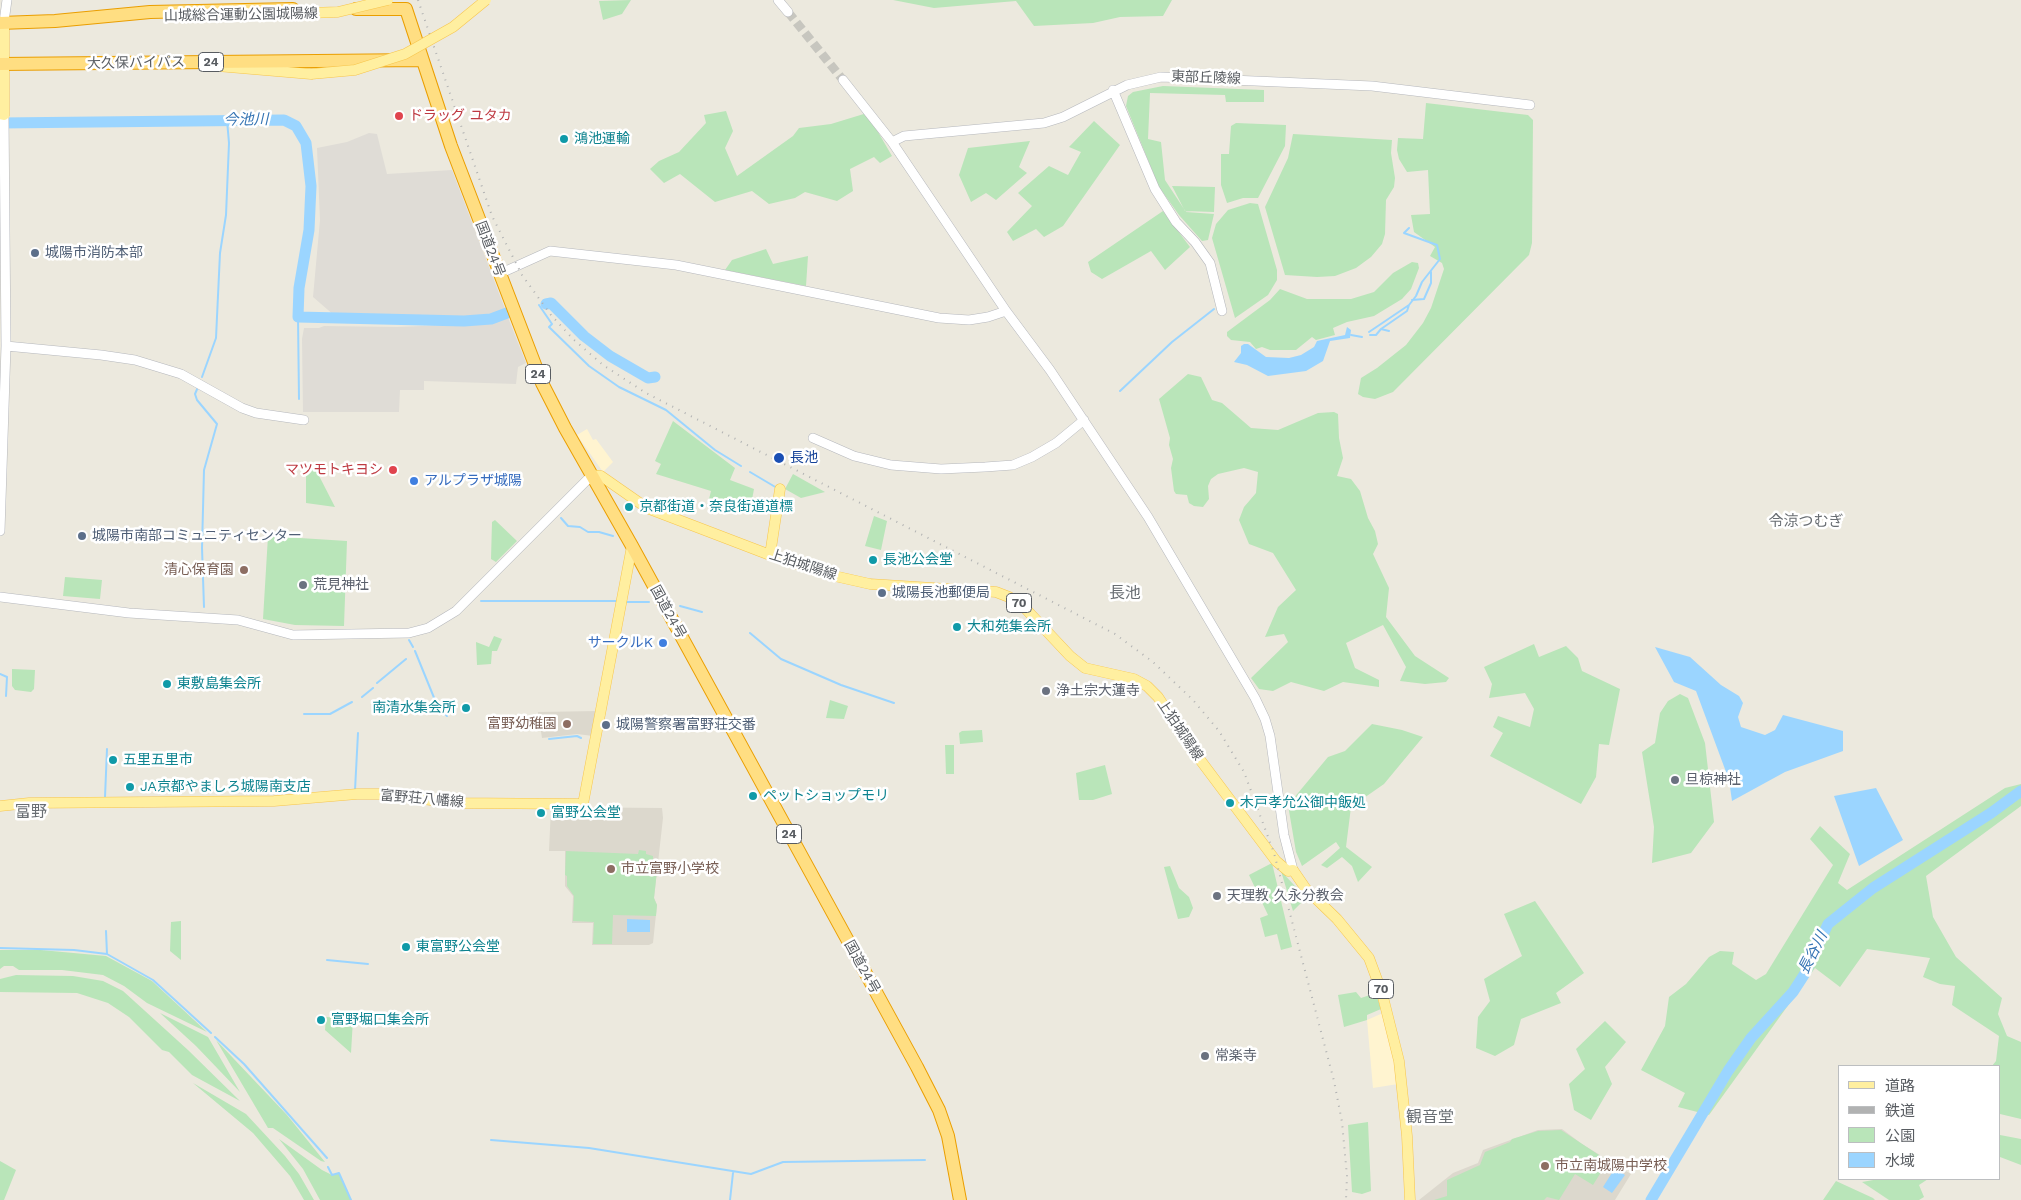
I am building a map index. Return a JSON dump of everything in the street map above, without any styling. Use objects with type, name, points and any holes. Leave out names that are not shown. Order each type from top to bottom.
[{"type":"highway","points":[[339,9],[381,0]]},
{"type":"highway","name":"24","points":[[2,22],[150,12],[339,9],[405,4]]},
{"type":"highway","name":"国道24号","points":[[405,4],[451,146],[542,383],[939,1110],[948,1136],[960,1200]]},
{"type":"highway","name":"大久保バイパス","points":[[2,64],[422,60]]},
{"type":"main road","name":"山城総合運動公園城陽線","points":[[92,17],[338,12],[388,0]]},
{"type":"main road","points":[[183,62],[311,74],[355,70],[405,54],[453,27],[486,0]]},
{"type":"main road","points":[[2,22],[3,120]]},
{"type":"main road","name":"上狛城陽線","points":[[592,475],[601,476],[647,508],[770,555],[853,581],[916,588],[996,592],[1009,597],[1023,606],[1070,656],[1086,668],[1134,679],[1147,686],[1158,697],[1198,756],[1276,862],[1288,870],[1293,870],[1306,889],[1357,941],[1369,958],[1382,993],[1400,1070],[1407,1136],[1410,1200]]},
{"type":"main road","points":[[770,555],[780,489]]},
{"type":"main road","name":"富野荘八幡線","points":[[0,806],[29,803],[274,801],[357,794],[384,794],[454,803],[583,804],[632,546]]},
{"type":"street","points":[[2,22],[7,0]]},
{"type":"street","points":[[778,0],[788,12]]},
{"type":"street","name":"東部丘陵線","points":[[892,142],[904,136],[1044,123],[1063,117],[1113,90],[1143,80],[1161,77],[1284,80],[1372,86],[1530,105]]},
{"type":"street","points":[[843,80],[892,142],[1006,311],[1084,420],[1173,556],[1265,719],[1274,760],[1284,835],[1293,870]]},
{"type":"street","points":[[1113,90],[1155,189],[1176,222],[1195,242],[1210,263],[1222,310]]},
{"type":"street","points":[[0,530],[6,346],[3,120]]},
{"type":"street","points":[[499,274],[550,251],[674,264],[939,318],[979,318],[1006,311]]},
{"type":"street","points":[[6,346],[135,360],[181,374],[249,410],[266,416],[304,420]]},
{"type":"street","points":[[813,438],[854,456],[891,464],[941,469],[976,468],[1012,465],[1032,458],[1056,443],[1084,420]]},
{"type":"street","points":[[0,597],[129,613],[238,620],[293,635],[409,633],[428,628],[456,611],[592,475]]},
{"type":"shaded area","points":[[369,133],[377,134],[387,174],[452,170],[505,309],[490,315],[423,318],[335,316],[313,297],[320,220],[317,148],[347,142]]},
{"type":"shaded area","points":[[507,315],[526,363],[518,367],[516,384],[424,381],[424,390],[400,390],[399,412],[303,412],[302,339],[304,328],[324,326],[397,327],[447,325],[448,322],[492,320]]},
{"type":"shaded area","points":[[587,429],[593,440],[596,439],[613,462],[603,472],[577,435]]},
{"type":"shaded area","points":[[598,711],[593,736],[577,734],[542,738],[538,712]]},
{"type":"shaded area","name":"市立富野小学校","points":[[551,807],[662,808],[663,818],[654,898],[657,905],[653,943],[649,945],[592,945],[593,923],[572,923],[573,896],[565,886],[565,851],[549,851]]},
{"type":"shaded area","points":[[1383,1013],[1392,1048],[1398,1084],[1373,1088],[1367,1020]]},
{"type":"shaded area","name":"市立南城陽中学校","points":[[1562,1129],[1582,1144],[1631,1174],[1615,1200],[1419,1200],[1453,1173],[1478,1163],[1483,1150],[1538,1130]]},
{"type":"green space","points":[[631,0],[622,14],[603,20],[599,1]]},
{"type":"green space","points":[[893,0],[1172,0],[1163,16],[1120,17],[1093,23],[1034,26],[1016,1],[934,8]]},
{"type":"green space","points":[[1163,86],[1264,90],[1264,102],[1226,102],[1225,95],[1150,93],[1148,139],[1161,142],[1165,180],[1186,212],[1214,214],[1208,240],[1202,241],[1179,215],[1159,187],[1126,106],[1128,96],[1133,92]]},
{"type":"green space","points":[[1426,103],[1528,115],[1533,120],[1532,243],[1529,255],[1393,392],[1375,399],[1363,397],[1358,394],[1361,378],[1406,345],[1423,323],[1431,308],[1444,269],[1442,263],[1430,256],[1435,247],[1414,232],[1411,215],[1430,214],[1428,170],[1407,172],[1399,159],[1397,150],[1398,138],[1423,139]]},
{"type":"green space","points":[[726,111],[733,131],[725,148],[737,176],[793,136],[799,128],[831,124],[867,113],[892,156],[880,163],[874,157],[850,169],[853,191],[837,201],[805,192],[795,198],[769,204],[752,191],[715,202],[680,174],[664,183],[650,169],[659,161],[679,152],[706,123],[704,115]]},
{"type":"green space","points":[[1094,121],[1120,145],[1063,226],[1044,237],[1036,229],[1013,241],[1007,232],[1032,206],[1018,193],[1049,166],[1068,175],[1081,152],[1069,147]]},
{"type":"green space","points":[[1236,123],[1286,125],[1285,146],[1258,198],[1243,198],[1227,203],[1221,185],[1221,154],[1229,154],[1231,126]]},
{"type":"green space","points":[[1293,134],[1392,140],[1391,153],[1395,178],[1394,187],[1386,200],[1385,234],[1382,244],[1371,257],[1356,268],[1335,276],[1285,275],[1265,207],[1288,158]]},
{"type":"green space","points":[[1030,141],[1019,167],[1027,173],[996,200],[986,193],[971,202],[959,175],[968,148]]},
{"type":"green space","points":[[1172,186],[1215,187],[1214,212],[1185,211]]},
{"type":"green space","points":[[1250,203],[1258,204],[1277,270],[1277,280],[1268,295],[1235,318],[1212,238],[1216,224],[1228,210]]},
{"type":"green space","points":[[1163,211],[1190,247],[1165,270],[1151,251],[1102,279],[1091,272],[1088,262]]},
{"type":"green space","points":[[766,249],[773,264],[808,256],[806,286],[725,270],[732,260]]},
{"type":"green space","points":[[1412,262],[1418,263],[1419,268],[1411,289],[1402,299],[1374,316],[1347,322],[1333,328],[1335,335],[1316,340],[1312,337],[1296,350],[1270,350],[1262,347],[1256,349],[1250,342],[1231,340],[1227,336],[1227,332],[1270,300],[1280,289],[1307,299],[1351,299],[1374,292],[1393,273]]},
{"type":"green space","points":[[1188,374],[1201,377],[1212,400],[1222,403],[1251,428],[1278,430],[1318,413],[1334,412],[1338,414],[1339,438],[1343,458],[1337,476],[1351,479],[1360,491],[1368,518],[1375,531],[1378,544],[1373,554],[1389,588],[1386,617],[1415,656],[1449,678],[1446,682],[1425,684],[1400,681],[1406,667],[1383,625],[1346,643],[1355,668],[1379,680],[1379,687],[1343,682],[1324,691],[1291,682],[1273,691],[1259,689],[1251,678],[1288,642],[1284,634],[1265,637],[1278,607],[1296,590],[1273,553],[1249,544],[1239,520],[1244,507],[1256,493],[1258,472],[1244,468],[1218,474],[1211,479],[1208,486],[1209,499],[1203,507],[1194,506],[1189,503],[1187,495],[1176,494],[1174,491],[1171,468],[1173,459],[1169,445],[1170,438],[1159,399]]},
{"type":"green space","points":[[673,421],[735,468],[730,480],[754,489],[751,505],[745,505],[742,514],[708,503],[711,491],[656,474],[661,464],[655,461]]},
{"type":"green space","points":[[306,463],[313,464],[335,507],[306,503]]},
{"type":"green space","points":[[793,474],[825,492],[801,498],[785,489]]},
{"type":"green space","points":[[874,516],[887,521],[881,550],[865,546]]},
{"type":"green space","points":[[495,520],[517,541],[496,562],[491,559],[492,522]]},
{"type":"green space","points":[[268,536],[347,541],[344,626],[295,625],[263,619]]},
{"type":"green space","points":[[65,577],[102,580],[100,599],[63,596]]},
{"type":"green space","points":[[494,636],[502,639],[497,651],[492,651],[491,664],[477,665],[476,642],[489,647]]},
{"type":"green space","points":[[1534,644],[1539,657],[1566,646],[1578,658],[1582,671],[1620,689],[1609,745],[1599,744],[1596,777],[1581,804],[1490,756],[1503,733],[1493,727],[1498,716],[1530,727],[1534,709],[1525,693],[1489,698],[1492,684],[1484,667]]},
{"type":"green space","points":[[12,669],[35,670],[34,689],[31,692],[15,690],[12,686]]},
{"type":"green space","points":[[1680,694],[1688,698],[1705,743],[1714,822],[1691,853],[1652,863],[1654,827],[1642,752],[1655,743],[1660,713],[1668,701]]},
{"type":"green space","points":[[830,700],[848,706],[844,719],[826,718]]},
{"type":"green space","points":[[1372,724],[1402,730],[1423,737],[1384,784],[1351,807],[1346,847],[1372,867],[1358,882],[1352,866],[1342,857],[1327,868],[1321,865],[1340,848],[1336,842],[1302,866],[1296,852],[1288,805],[1328,757],[1345,751]]},
{"type":"green space","points":[[982,730],[983,742],[960,744],[959,733],[962,731]]},
{"type":"green space","points":[[945,745],[954,745],[954,774],[946,774]]},
{"type":"green space","points":[[1105,765],[1112,794],[1093,800],[1079,800],[1076,773]]},
{"type":"green space","points":[[2021,784],[2021,806],[1926,876],[1933,917],[1956,957],[2002,998],[1998,1014],[2007,1036],[2021,1042],[2021,1119],[2001,1114],[2001,1065],[1993,1065],[1996,1061],[1999,1036],[1952,1005],[1955,986],[1940,984],[1923,977],[1930,958],[1867,949],[1840,987],[1815,968],[1709,1115],[1678,1107],[1685,1093],[1641,1070],[1665,1026],[1669,997],[1686,984],[1709,957],[1720,951],[1734,952],[1732,964],[1756,980],[1766,974],[1833,865],[1810,839],[1820,826],[1850,854],[1838,883],[1847,890],[2005,788]]},
{"type":"green space","points":[[639,850],[646,851],[646,854],[653,856],[653,862],[658,862],[654,898],[657,905],[656,916],[613,915],[612,944],[593,944],[594,922],[573,921],[574,896],[567,886],[567,876],[565,875],[566,851],[638,854]]},
{"type":"green space","points":[[1272,863],[1292,947],[1281,950],[1277,934],[1265,937],[1260,918],[1268,915],[1249,875]]},
{"type":"green space","points":[[1170,866],[1179,888],[1189,897],[1193,908],[1189,917],[1178,919],[1164,867]]},
{"type":"green space","points":[[1281,871],[1306,898],[1293,911]]},
{"type":"green space","points":[[1535,901],[1584,973],[1556,993],[1561,1003],[1521,1019],[1514,1045],[1495,1056],[1476,1048],[1478,1017],[1490,1001],[1484,979],[1522,956],[1504,914]]},
{"type":"green space","points":[[181,921],[181,960],[170,951],[171,922]]},
{"type":"green space","points":[[0,950],[41,950],[106,956],[152,981],[207,1032],[147,1003],[124,986],[103,975],[62,970],[19,970],[13,966],[4,966],[0,969]]},
{"type":"green space","points":[[16,975],[73,976],[103,981],[123,991],[188,1050],[240,1101],[192,1075],[169,1052],[162,1050],[129,1017],[108,1003],[77,993],[0,992],[0,979]]},
{"type":"green space","points":[[1356,992],[1361,998],[1376,993],[1381,1009],[1367,1015],[1367,1020],[1344,1027],[1338,995]]},
{"type":"green space","points":[[160,1013],[208,1037],[240,1092],[196,1046]]},
{"type":"green space","points":[[326,1017],[353,1019],[351,1053],[325,1030]]},
{"type":"green space","points":[[1605,1021],[1626,1042],[1605,1067],[1612,1084],[1591,1120],[1574,1110],[1569,1084],[1585,1069],[1576,1049]]},
{"type":"green space","points":[[216,1040],[287,1115],[325,1162],[273,1128],[268,1128]]},
{"type":"green space","points":[[193,1083],[246,1114],[285,1156],[299,1174],[314,1200],[304,1200],[290,1176],[253,1133]]},
{"type":"green space","points":[[1368,1122],[1371,1191],[1362,1194],[1352,1192],[1348,1125]]},
{"type":"green space","name":"市立南城陽中学校","points":[[1561,1130],[1608,1161],[1593,1185],[1575,1174],[1559,1200],[1547,1197],[1544,1200],[1434,1200],[1447,1196],[1447,1180],[1480,1165],[1485,1152],[1510,1142],[1512,1139],[1538,1131]]},
{"type":"green space","points":[[2001,1135],[2021,1139],[2021,1165],[2001,1157]]},
{"type":"green space","points":[[279,1139],[322,1170],[332,1175],[339,1173],[351,1200],[320,1200],[303,1169]]},
{"type":"green space","points":[[0,1161],[16,1170],[4,1200],[0,1200]]},
{"type":"green space","points":[[1873,1180],[1926,1180],[1919,1185],[1924,1197],[1919,1200],[1889,1200],[1862,1182]]},
{"type":"green space","points":[[1836,1181],[1873,1198],[1875,1200],[1823,1200]]},
{"type":"water","points":[[1347,327],[1351,330],[1350,338],[1330,341],[1323,361],[1306,371],[1268,376],[1247,365],[1234,362],[1241,353],[1241,346],[1244,344],[1248,344],[1266,357],[1289,358],[1301,355],[1314,347],[1317,341],[1345,335]]},
{"type":"water","points":[[1655,647],[1690,657],[1721,685],[1739,696],[1743,703],[1738,717],[1741,727],[1765,735],[1775,730],[1783,715],[1843,731],[1843,751],[1785,772],[1732,801],[1729,780],[1696,691],[1674,682]]},
{"type":"water","points":[[1876,788],[1903,840],[1859,866],[1834,796]]},
{"type":"water","points":[[627,919],[650,920],[650,932],[627,932]]},
{"type":"water","points":[[1615,1168],[1625,1175],[1612,1193],[1603,1187]]},
{"type":"waterway","points":[[202,377],[216,338],[220,253],[226,215],[229,143],[227,120]]},
{"type":"waterway","name":"今池川","points":[[0,123],[284,120],[296,126],[306,143],[311,186],[309,230],[299,288],[298,317],[464,321],[491,319],[507,313]]},
{"type":"waterway","points":[[1369,332],[1409,305],[1416,296],[1422,282],[1440,259],[1437,245],[1404,233],[1409,228]]},
{"type":"waterway","points":[[1412,300],[1424,299],[1431,283],[1431,272]]},
{"type":"waterway","points":[[546,304],[551,303],[584,336],[610,356],[648,378],[655,377]]},
{"type":"waterway","points":[[539,305],[552,324],[549,327],[589,366],[619,387],[666,410],[715,450],[741,466]]},
{"type":"waterway","points":[[1381,329],[1407,311],[1409,305]]},
{"type":"waterway","points":[[1120,391],[1172,342],[1214,309]]},
{"type":"waterway","points":[[298,317],[299,399]]},
{"type":"waterway","points":[[1370,335],[1376,335],[1381,329],[1389,331]]},
{"type":"waterway","points":[[1351,335],[1362,337]]},
{"type":"waterway","points":[[198,387],[195,394],[197,400],[217,424],[204,470],[202,548],[204,607]]},
{"type":"waterway","points":[[750,472],[777,488]]},
{"type":"waterway","points":[[561,518],[568,526],[580,527],[588,532],[599,532],[613,536]]},
{"type":"waterway","points":[[481,601],[617,601]]},
{"type":"waterway","points":[[626,602],[649,602]]},
{"type":"waterway","points":[[680,606],[702,612]]},
{"type":"waterway","points":[[750,633],[781,659],[841,685],[894,703]]},
{"type":"waterway","points":[[409,640],[413,647]]},
{"type":"waterway","points":[[415,651],[437,705],[447,716]]},
{"type":"waterway","points":[[377,683],[406,659]]},
{"type":"waterway","points":[[0,674],[7,677],[6,696]]},
{"type":"waterway","points":[[362,697],[373,688]]},
{"type":"waterway","points":[[304,714],[330,714],[352,702]]},
{"type":"waterway","points":[[355,790],[358,733]]},
{"type":"waterway","points":[[549,739],[577,736],[581,738]]},
{"type":"waterway","points":[[105,797],[107,749]]},
{"type":"waterway","name":"長谷川","points":[[1651,1200],[1728,1071],[1751,1038],[1793,992],[1804,975],[1828,924],[1873,888],[1991,813],[2021,791]]},
{"type":"waterway","points":[[106,931],[107,954]]},
{"type":"waterway","points":[[0,948],[74,950],[107,954],[153,980],[211,1033]]},
{"type":"waterway","points":[[327,960],[368,964]]},
{"type":"waterway","points":[[215,1037],[244,1064],[327,1158]]},
{"type":"waterway","points":[[491,1140],[589,1148],[751,1174],[783,1162],[925,1160]]},
{"type":"waterway","points":[[328,1167],[332,1175],[339,1173],[351,1200]]},
{"type":"waterway","points":[[730,1200],[733,1173]]},
{"type":"tunnel","points":[[788,12],[843,80]]},
{"type":"railway","points":[[418,0],[492,216],[522,275],[551,315],[573,339],[603,365],[646,393],[1115,634],[1153,662],[1193,700],[1219,731],[1244,772],[1274,853],[1334,1081],[1342,1122],[1347,1176],[1346,1200]]},
{"type":"place","name":"ドラッグ ユタカ","points":[[399,116]]},
{"type":"place","name":"鴻池運輸","points":[[564,139]]},
{"type":"place","name":"城陽市消防本部","points":[[35,253]]},
{"type":"place","name":"長池","points":[[779,458]]},
{"type":"place","name":"マツモトキヨシ","points":[[393,470]]},
{"type":"place","name":"アルプラザ城陽","points":[[414,481]]},
{"type":"place","name":"京都街道・奈良街道道標","points":[[629,507]]},
{"type":"place","name":"城陽市南部コミュニティセンター","points":[[82,536]]},
{"type":"place","name":"長池公会堂","points":[[873,560]]},
{"type":"place","name":"清心保育園","points":[[244,570]]},
{"type":"place","name":"荒見神社","points":[[303,585]]},
{"type":"place","name":"城陽長池郵便局","points":[[882,593]]},
{"type":"place","name":"大和苑集会所","points":[[957,627]]},
{"type":"place","name":"サークルK","points":[[663,643]]},
{"type":"place","name":"東敷島集会所","points":[[167,684]]},
{"type":"place","name":"浄土宗大蓮寺","points":[[1046,691]]},
{"type":"place","name":"南清水集会所","points":[[466,708]]},
{"type":"place","name":"富野幼稚園","points":[[567,724]]},
{"type":"place","name":"城陽警察署富野荘交番","points":[[606,725]]},
{"type":"place","name":"五里五里市","points":[[113,760]]},
{"type":"place","name":"旦椋神社","points":[[1675,780]]},
{"type":"place","name":"JA京都やましろ城陽南支店","points":[[130,787]]},
{"type":"place","name":"ペットショップモリ","points":[[753,796]]},
{"type":"place","name":"木戸孝允公御中飯処","points":[[1230,803]]},
{"type":"place","name":"富野公会堂","points":[[541,813]]},
{"type":"place","name":"市立富野小学校","points":[[611,869]]},
{"type":"place","name":"天理教 久永分教会","points":[[1217,896]]},
{"type":"place","name":"東富野公会堂","points":[[406,947]]},
{"type":"place","name":"富野堀口集会所","points":[[321,1020]]},
{"type":"place","name":"常楽寺","points":[[1205,1056]]},
{"type":"place","name":"市立南城陽中学校","points":[[1545,1166]]},
{"type":"district","name":"令涼つむぎ","points":[[1806,522]]},
{"type":"district","name":"長池","points":[[1125,593]]},
{"type":"district","name":"富野","points":[[31,812]]},
{"type":"district","name":"観音堂","points":[[1430,1117]]}]
